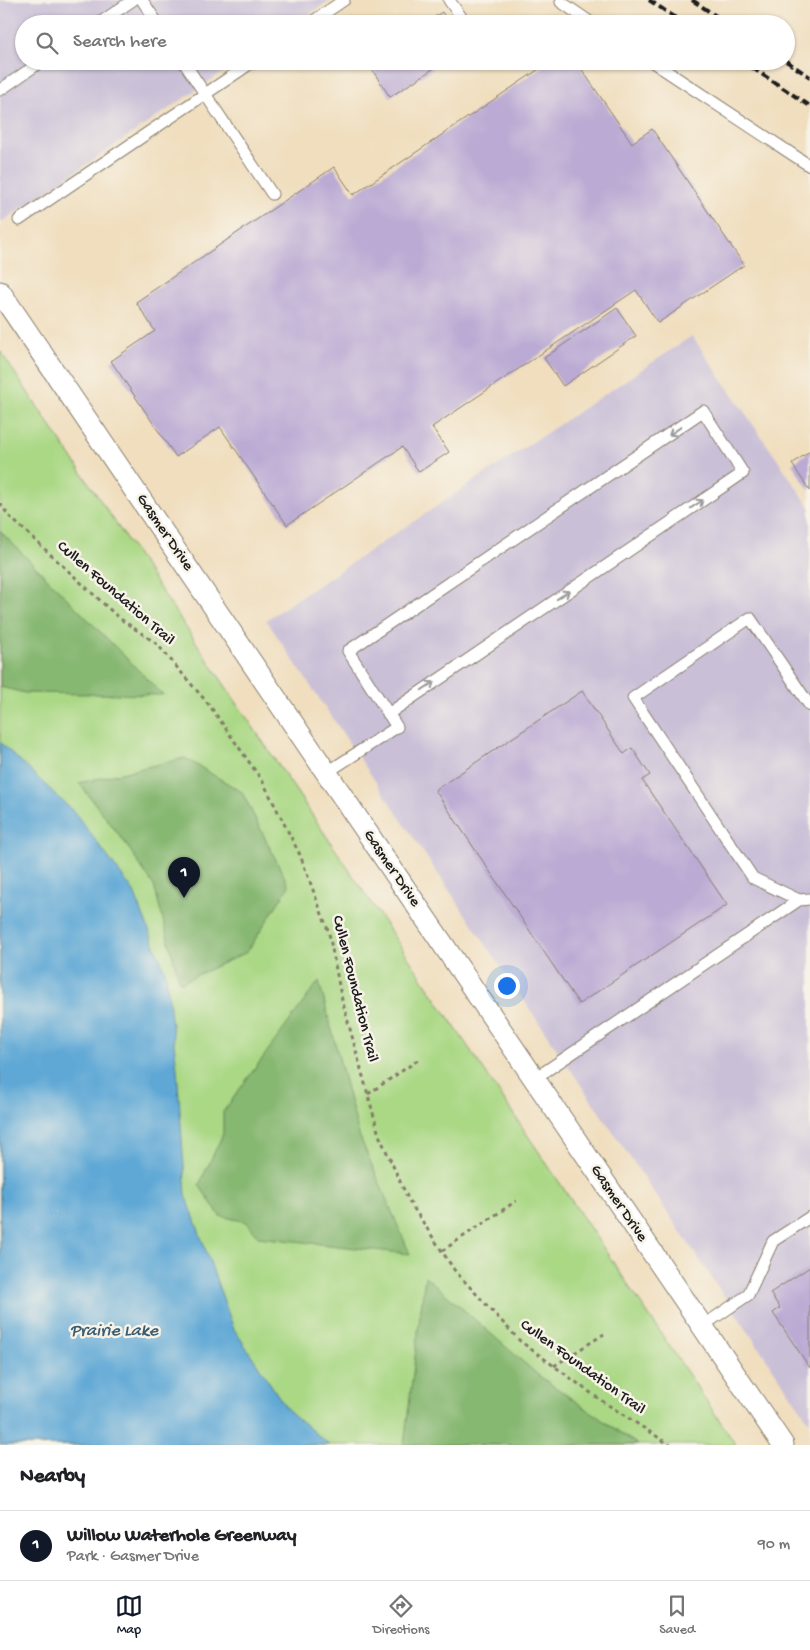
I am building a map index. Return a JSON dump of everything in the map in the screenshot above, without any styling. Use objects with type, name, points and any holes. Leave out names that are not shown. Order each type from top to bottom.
[{"type":"street","name":"Gasmer Drive","points":[[0,292],[783,1445]]},
{"type":"lane","points":[[111,15],[133,0]]},
{"type":"lane","points":[[142,0],[152,15]]},
{"type":"lane","points":[[322,15],[344,0]]},
{"type":"lane","points":[[449,0],[460,15]]},
{"type":"lane","points":[[561,2],[580,15]]},
{"type":"lane","points":[[0,90],[29,70]]},
{"type":"lane","points":[[189,70],[272,194]]},
{"type":"lane","points":[[19,220],[241,70]]},
{"type":"lane","points":[[664,70],[810,166]]},
{"type":"lane","points":[[326,773],[397,727],[388,714],[348,651],[703,412],[743,473],[388,714]]},
{"type":"lane","points":[[805,899],[753,878],[633,698],[750,618],[810,706]]},
{"type":"lane","points":[[534,1079],[805,899]]},
{"type":"lane","points":[[701,1326],[748,1295],[773,1241],[810,1217]]},
{"type":"path","name":"Cullen Foundation Trail","points":[[0,503],[9,516],[119,618],[158,644],[210,706],[263,782],[300,855],[329,933],[341,996],[379,1135],[409,1200],[455,1271],[520,1341],[599,1399],[670,1445]]},
{"type":"path","points":[[368,1094],[421,1058]]},
{"type":"path","points":[[442,1251],[516,1201]]},
{"type":"path","points":[[554,1366],[604,1334]]},
{"type":"shaded area","points":[[0,0],[330,0],[308,15],[15,15],[15,70],[226,70],[0,223]]},
{"type":"shaded area","points":[[692,336],[810,507],[810,1423],[266,620]]},
{"type":"green space","points":[[0,351],[736,1445],[0,1445]]},
{"type":"green space","points":[[0,531],[163,695],[25,693],[0,687]]},
{"type":"green space","points":[[185,758],[242,792],[289,886],[247,952],[180,983],[154,886],[126,844],[79,783]]},
{"type":"green space","points":[[319,981],[359,1135],[410,1254],[258,1237],[247,1222],[220,1216],[199,1185],[223,1134],[223,1112]]},
{"type":"green space","points":[[425,1276],[538,1375],[638,1445],[404,1445]]},
{"type":"water","name":"Prairie Lake","points":[[0,742],[75,813],[134,892],[166,974],[177,1069],[186,1195],[234,1329],[287,1409],[329,1445],[0,1445]]},
{"type":"building","points":[[372,70],[431,70],[390,97]]},
{"type":"building","points":[[538,70],[582,70],[632,143],[652,129],[744,265],[658,323],[636,290],[432,427],[449,452],[419,472],[402,447],[287,525],[220,427],[176,457],[111,361],[155,331],[136,302],[334,167],[353,195]]},
{"type":"building","points":[[617,308],[636,336],[563,386],[544,358]]},
{"type":"building","points":[[810,451],[810,491],[792,464]]},
{"type":"building","points":[[582,691],[624,754],[632,748],[650,775],[642,780],[727,905],[579,1004],[435,790]]},
{"type":"building","points":[[810,1267],[810,1368],[773,1313],[780,1308],[770,1293]]},
{"type":"railway","points":[[649,0],[672,15]]},
{"type":"railway","points":[[692,0],[714,15]]},
{"type":"railway","points":[[795,67],[810,77]]},
{"type":"railway","points":[[756,70],[810,106]]},
{"type":"place","name":"Willow Waterhole Greenway","points":[[184,898]]}]
